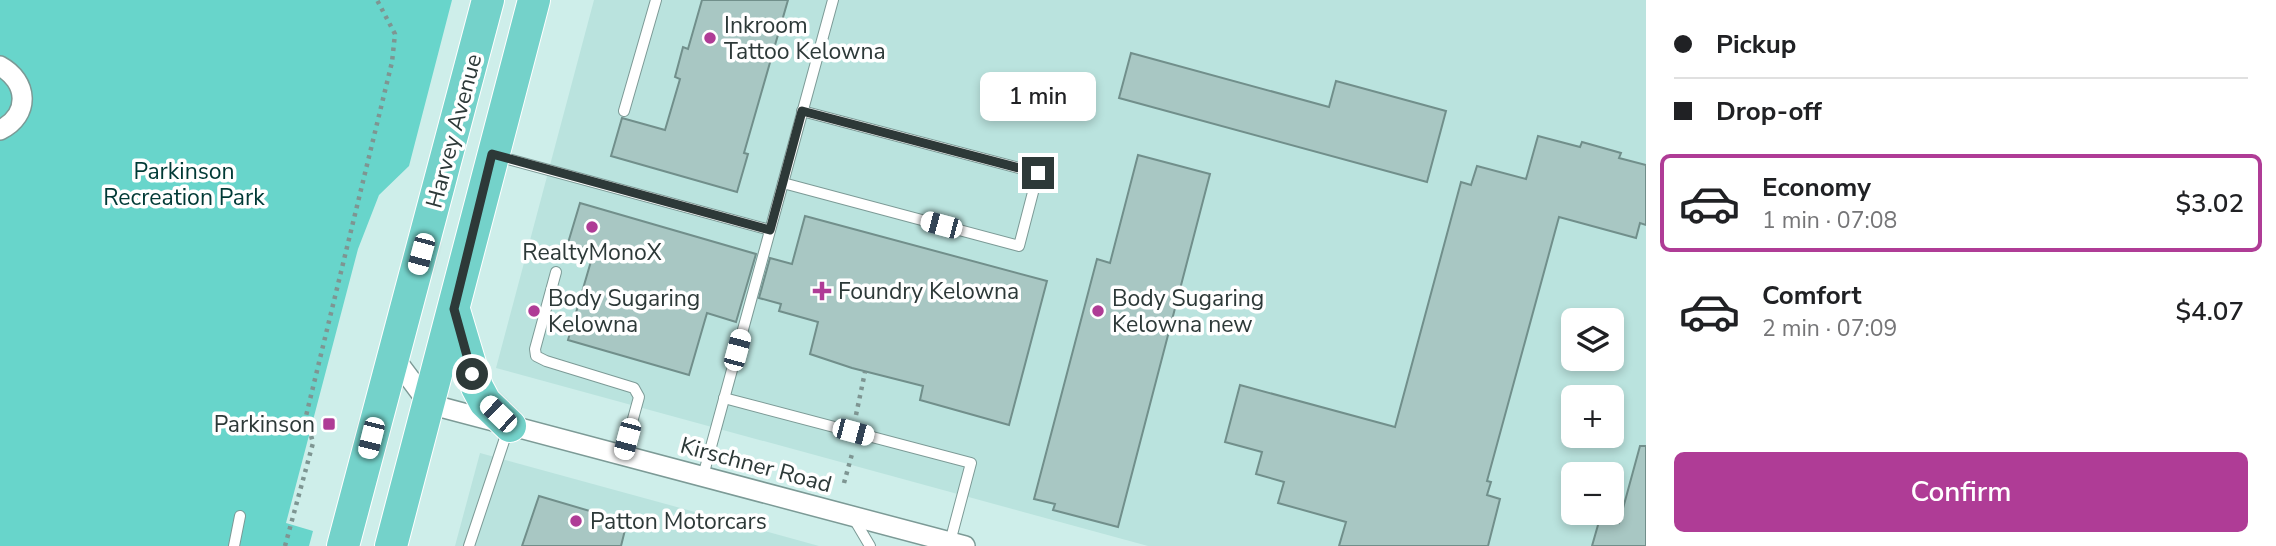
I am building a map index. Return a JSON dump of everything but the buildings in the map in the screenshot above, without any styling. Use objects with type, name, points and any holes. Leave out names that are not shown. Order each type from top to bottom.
[{"type":"highway","name":"Harvey Avenue","points":[[343,546],[488,0]]},
{"type":"highway","name":"Harvey Avenue","points":[[391,546],[534,0]]},
{"type":"highway","points":[[454,309],[477,387],[485,402],[510,426]]},
{"type":"street","points":[[0,66],[13,74],[22,91],[22,102],[20,112],[9,126],[0,130]]},
{"type":"street","points":[[393,356],[429,404]]},
{"type":"street","name":"Kirschner Road","points":[[429,404],[949,543]]},
{"type":"lane","points":[[624,111],[656,0]]},
{"type":"lane","points":[[702,476],[833,0]]},
{"type":"lane","points":[[783,183],[1019,246],[1023,234],[1038,173],[802,111]]},
{"type":"lane","points":[[492,154],[770,230]]},
{"type":"lane","points":[[556,272],[535,349],[536,356],[634,388],[639,397],[623,455]]},
{"type":"lane","points":[[724,398],[971,463],[949,543]]},
{"type":"lane","points":[[469,546],[510,426]]},
{"type":"lane","points":[[234,546],[240,516]]},
{"type":"lane","points":[[852,516],[870,546]]},
{"type":"path","points":[[285,546],[313,443],[306,416],[392,62],[395,34],[377,0]]},
{"type":"path","points":[[856,415],[865,372]]},
{"type":"path","points":[[844,483],[852,454]]},
{"type":"shaded area","points":[[594,0],[1646,0],[1646,546],[1148,546],[496,368]]},
{"type":"shaded area","points":[[480,453],[819,546],[455,546]]},
{"type":"green space","name":"Parkinson Recreation Park","points":[[0,0],[452,0],[409,166],[379,195],[358,249],[286,523],[313,531],[309,546],[0,546]]},
{"type":"place","name":"Inkroom Tattoo Kelowna","points":[[710,38]]},
{"type":"place","name":"RealtyMonoX","points":[[592,227]]},
{"type":"place","name":"Foundry Kelowna","points":[[822,291]]},
{"type":"place","name":"Body Sugaring Kelowna","points":[[534,311]]},
{"type":"place","name":"Body Sugaring Kelowna new","points":[[1098,311]]},
{"type":"place","name":"Parkinson","points":[[329,424]]},
{"type":"place","name":"Patton Motorcars","points":[[576,521]]},
{"type":"route","points":[[472,374],[454,309],[492,154],[770,230],[802,111],[1038,173]]}]
